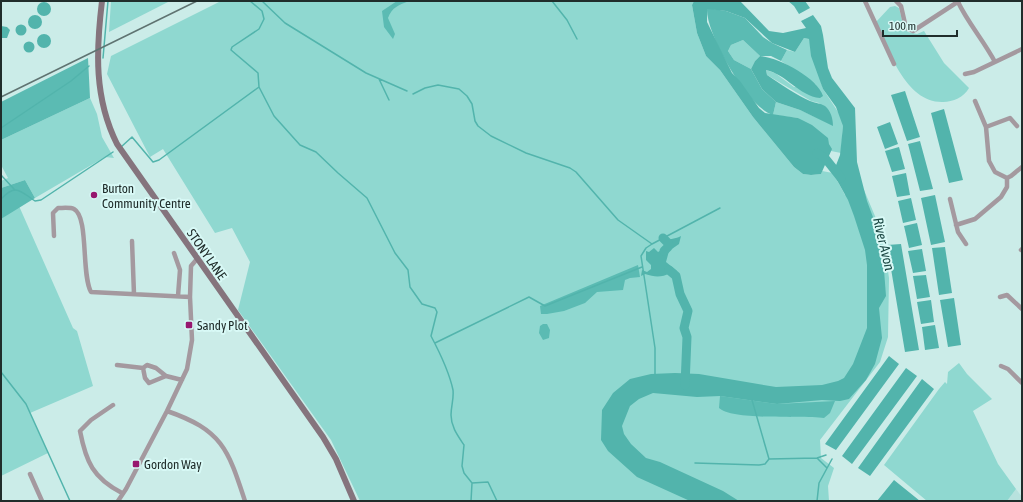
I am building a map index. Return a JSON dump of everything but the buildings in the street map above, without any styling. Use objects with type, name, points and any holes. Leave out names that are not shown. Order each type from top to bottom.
[{"type":"main road","name":"STONY LANE","points":[[102,1],[98,38],[98,79],[102,104],[113,136],[140,179],[323,437],[336,460],[354,501]]},
{"type":"street","points":[[865,1],[894,64]]},
{"type":"street","points":[[896,1],[902,6],[906,28],[913,31],[958,1],[968,22],[983,40],[996,62]]},
{"type":"street","points":[[950,1],[953,5]]},
{"type":"street","points":[[965,74],[974,72],[1022,49]]},
{"type":"street","points":[[975,101],[986,127],[989,161],[995,172],[1007,178]]},
{"type":"street","points":[[986,127],[1010,118],[1017,126]]},
{"type":"street","points":[[1007,178],[1012,176],[1022,167]]},
{"type":"street","points":[[956,225],[975,219],[1001,197],[1008,186],[1007,178]]},
{"type":"street","points":[[950,199],[958,232],[966,244]]},
{"type":"street","points":[[54,236],[53,214],[58,208],[73,208],[79,213],[82,223],[85,275],[90,292],[190,297]]},
{"type":"street","points":[[132,241],[134,294]]},
{"type":"street","points":[[174,252],[180,270],[178,296]]},
{"type":"street","points":[[118,501],[126,489],[167,411],[186,369],[192,340],[190,297],[191,266],[197,259]]},
{"type":"street","points":[[1000,297],[1007,295],[1022,309]]},
{"type":"street","points":[[116,365],[143,368],[147,364],[166,376],[182,380]]},
{"type":"street","points":[[1001,366],[1008,369],[1022,383]]},
{"type":"street","points":[[143,368],[145,378],[149,383],[166,376]]},
{"type":"street","points":[[113,405],[91,420],[80,431],[84,453],[94,471],[106,485],[122,493]]},
{"type":"street","points":[[167,411],[194,422],[209,432],[224,447],[235,471],[245,501]]},
{"type":"street","points":[[30,474],[42,501]]},
{"type":"shaded area","points":[[111,1],[170,1],[109,32]]},
{"type":"shaded area","points":[[221,1],[694,1],[692,5],[697,33],[706,56],[720,70],[753,117],[794,167],[803,174],[821,174],[822,171],[833,173],[845,195],[864,190],[883,235],[889,278],[888,337],[880,362],[820,440],[821,458],[834,468],[828,486],[829,501],[360,501],[331,440],[238,310],[250,262],[232,228],[215,233],[163,149],[150,157],[107,74],[111,56]]},
{"type":"shaded area","points":[[397,1],[409,1],[394,9],[388,18],[395,34],[393,39],[384,27],[382,11]]},
{"type":"shaded area","points":[[694,1],[740,1],[769,31],[783,33],[806,28],[801,21],[813,15],[821,26],[828,68],[832,78],[855,108],[857,162],[867,201],[880,236],[883,257],[886,296],[879,308],[882,338],[875,364],[866,380],[849,399],[840,401],[822,400],[777,404],[720,396],[697,397],[653,393],[639,399],[630,406],[622,426],[624,434],[631,444],[646,458],[660,462],[723,491],[739,501],[690,501],[637,477],[608,451],[601,440],[602,410],[613,393],[630,379],[651,374],[699,374],[776,387],[822,385],[844,378],[853,364],[867,328],[867,265],[865,250],[854,216],[848,200],[833,173],[840,155],[843,126],[836,107],[823,89],[811,56],[809,39],[804,38],[795,52],[772,43],[745,18],[726,11],[707,9],[707,22],[732,73],[740,81],[759,108],[765,113],[798,118],[812,125],[828,138],[832,149],[821,174],[811,175],[803,174],[794,167],[753,117],[720,70],[706,56],[697,33],[692,5]]},
{"type":"shaded area","points":[[788,1],[805,1],[810,8],[799,14],[794,6]]},
{"type":"shaded area","points":[[44,2],[49,4],[51,9],[49,14],[44,16],[39,14],[37,9],[39,4]]},
{"type":"shaded area","points":[[895,6],[899,8],[904,28],[908,32],[917,34],[924,31],[944,63],[969,88],[961,96],[947,102],[930,100],[919,94],[909,85],[900,73],[876,22],[890,7]]},
{"type":"shaded area","points":[[707,8],[726,11],[745,18],[763,37],[787,50],[781,61],[771,56],[760,56],[743,40],[731,45],[728,51],[734,60],[751,69],[762,89],[776,102],[773,115],[763,110],[752,99],[730,69],[713,34],[708,20]]},
{"type":"shaded area","points":[[35,15],[40,17],[42,22],[40,27],[35,29],[30,27],[28,22],[30,17]]},
{"type":"shaded area","points":[[21,24],[25,26],[27,30],[25,34],[21,36],[17,34],[15,30],[17,26]]},
{"type":"shaded area","points":[[1,26],[7,27],[10,30],[7,38],[1,38]]},
{"type":"shaded area","points":[[44,34],[49,36],[51,41],[49,46],[44,48],[39,46],[37,41],[39,36]]},
{"type":"shaded area","points":[[804,38],[809,39],[823,89],[842,118],[843,126],[841,153],[831,151],[829,144],[798,118],[773,115],[776,102],[800,110],[833,125],[819,103],[811,101],[767,75],[766,70],[775,73],[794,87],[816,85],[781,61],[787,50],[795,52]]},
{"type":"shaded area","points":[[743,40],[760,56],[755,61],[751,69],[734,60],[728,51],[731,45]]},
{"type":"shaded area","points":[[29,41],[33,43],[35,47],[33,51],[29,53],[25,51],[23,47],[25,43]]},
{"type":"shaded area","points":[[760,56],[768,57],[787,64],[814,82],[820,89],[823,96],[820,98],[806,93],[780,76],[766,70],[767,75],[794,93],[825,106],[831,115],[833,126],[800,110],[776,102],[762,89],[751,69],[755,61]]},
{"type":"shaded area","points":[[88,58],[90,98],[1,140],[1,102]]},
{"type":"shaded area","points":[[905,91],[920,137],[907,141],[891,95]]},
{"type":"shaded area","points":[[90,98],[97,114],[102,137],[114,158],[105,157],[35,198],[25,180],[1,188],[1,181],[8,178],[1,165],[1,140]]},
{"type":"shaded area","points":[[944,109],[963,180],[949,183],[931,113]]},
{"type":"shaded area","points":[[890,122],[898,144],[885,149],[877,127]]},
{"type":"shaded area","points":[[920,141],[933,189],[920,191],[908,144]]},
{"type":"shaded area","points":[[899,147],[905,169],[892,172],[885,151]]},
{"type":"shaded area","points":[[906,173],[910,195],[897,197],[892,176]]},
{"type":"shaded area","points":[[25,180],[35,198],[1,219],[1,188]]},
{"type":"shaded area","points":[[935,195],[945,242],[931,245],[921,198]]},
{"type":"shaded area","points":[[911,198],[916,220],[903,223],[898,201]]},
{"type":"shaded area","points":[[19,206],[73,328],[77,331],[93,386],[30,413],[48,453],[1,476],[1,219]]},
{"type":"shaded area","points":[[917,223],[922,245],[909,248],[904,226]]},
{"type":"shaded area","points":[[681,236],[679,244],[669,251],[666,262],[677,271],[678,280],[671,273],[661,276],[645,274],[641,276],[642,270],[647,272],[651,269],[651,265],[646,260],[646,251],[649,252],[654,248],[658,252],[665,248],[665,242]]},
{"type":"shaded area","points":[[901,244],[919,350],[905,352],[887,245]]},
{"type":"shaded area","points":[[945,247],[952,293],[939,295],[932,248]]},
{"type":"shaded area","points":[[922,249],[926,271],[913,273],[908,251]]},
{"type":"shaded area","points":[[638,265],[640,277],[625,280],[623,290],[597,292],[585,303],[564,311],[541,314],[540,306]]},
{"type":"shaded area","points":[[926,275],[930,297],[917,299],[913,276]]},
{"type":"shaded area","points":[[954,298],[961,345],[948,347],[940,300]]},
{"type":"shaded area","points":[[931,300],[934,322],[921,324],[917,302]]},
{"type":"shaded area","points":[[547,324],[550,330],[549,338],[543,340],[539,333],[540,326]]},
{"type":"shaded area","points":[[935,325],[939,348],[925,350],[922,327]]},
{"type":"shaded area","points":[[889,356],[899,364],[836,450],[825,444]]},
{"type":"shaded area","points":[[959,363],[967,374],[992,399],[973,411],[998,464],[1016,489],[1007,501],[927,501],[884,465],[939,389],[945,382],[947,384],[948,372]]},
{"type":"shaded area","points":[[906,368],[917,376],[852,464],[842,456]]},
{"type":"shaded area","points":[[922,379],[934,389],[870,476],[858,468]]},
{"type":"shaded area","points":[[720,396],[777,404],[835,401],[830,413],[824,418],[768,417],[738,415],[727,412],[719,408]]},
{"type":"shaded area","points":[[894,480],[920,501],[877,501]]},
{"type":"shaded area","points":[[1016,489],[1022,497],[1022,501],[1007,501]]},
{"type":"waterway","points":[[103,58],[108,1]]},
{"type":"waterway","points":[[250,1],[262,11],[264,19],[259,29],[232,47],[231,50],[258,73],[259,87],[274,116],[300,145],[316,152],[367,198],[395,253],[408,270],[410,287],[422,304],[435,308],[437,312],[431,336],[447,369],[453,390],[451,419],[455,431],[464,445],[462,466],[464,473],[472,483],[471,501]]},
{"type":"waterway","points":[[262,1],[285,23],[366,73],[407,91]]},
{"type":"waterway","points":[[552,1],[567,20],[577,39]]},
{"type":"waterway","points":[[1,128],[71,81],[89,66]]},
{"type":"waterway","points":[[379,79],[389,100]]},
{"type":"waterway","points":[[413,94],[425,88],[438,85],[459,89],[467,96],[472,104],[475,121],[478,126],[491,136],[526,153],[570,168],[576,172],[618,220],[652,244]]},
{"type":"waterway","points":[[121,147],[132,137],[153,162],[159,160],[259,87]]},
{"type":"waterway","points":[[1,199],[11,191],[18,190],[35,201],[41,200],[113,152]]},
{"type":"waterway","name":"River Avon","points":[[817,153],[825,158],[841,178]]},
{"type":"waterway","points":[[1,175],[14,189]]},
{"type":"waterway","points":[[655,374],[655,348],[641,256],[646,248],[652,244],[720,208]]},
{"type":"waterway","name":"River Avon","points":[[663,238],[668,243],[668,247],[664,251]]},
{"type":"waterway","points":[[435,343],[529,297],[545,306],[642,267]]},
{"type":"waterway","name":"River Avon","points":[[669,270],[676,276],[680,294],[688,311],[684,328],[687,337],[685,385]]},
{"type":"waterway","points":[[1,372],[26,404],[70,501]]},
{"type":"waterway","points":[[752,400],[769,459]]},
{"type":"waterway","points":[[769,459],[817,458],[826,455]]},
{"type":"waterway","points":[[817,458],[827,468]]},
{"type":"waterway","points":[[695,463],[759,465],[765,464],[769,459]]},
{"type":"waterway","points":[[817,501],[819,483],[832,459]]},
{"type":"waterway","points":[[472,483],[488,482],[497,501]]},
{"type":"railway","points":[[1,97],[197,1]]},
{"type":"place","name":"Burton Community Centre","points":[[94,195]]},
{"type":"place","name":"Sandy Plot","points":[[189,325]]},
{"type":"place","name":"Gordon Way","points":[[136,464]]}]
